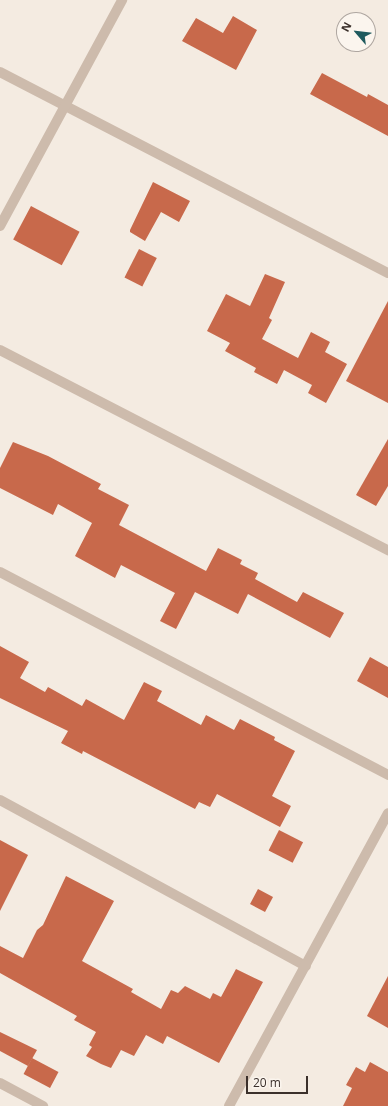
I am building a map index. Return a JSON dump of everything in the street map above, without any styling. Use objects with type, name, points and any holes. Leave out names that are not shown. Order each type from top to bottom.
[{"type":"street","points":[[0,226],[122,0]]},
{"type":"street","points":[[0,72],[63,107],[388,273]]},
{"type":"street","points":[[0,350],[388,550]]},
{"type":"street","points":[[0,572],[388,775]]},
{"type":"street","points":[[0,800],[306,966]]},
{"type":"street","points":[[229,1106],[388,813]]},
{"type":"street","points":[[0,1083],[43,1106]]},
{"type":"building","points":[[233,16],[257,30],[236,70],[182,41],[196,18],[223,33]]},
{"type":"building","points":[[322,73],[367,97],[368,94],[388,105],[388,136],[310,94]]},
{"type":"building","points":[[153,182],[190,201],[179,222],[161,212],[145,241],[130,232],[130,230]]},
{"type":"building","points":[[31,206],[80,232],[62,265],[13,240]]},
{"type":"building","points":[[139,249],[157,258],[142,287],[124,278]]},
{"type":"building","points":[[265,274],[285,282],[269,318],[272,320],[262,339],[298,358],[311,332],[330,342],[325,352],[347,364],[326,403],[308,393],[312,385],[284,370],[277,384],[254,372],[256,368],[225,351],[230,343],[207,331],[226,294],[250,306]]},
{"type":"building","points":[[388,301],[388,403],[346,381]]},
{"type":"building","points":[[388,439],[388,486],[376,506],[356,495]]},
{"type":"building","points":[[13,442],[48,456],[101,484],[98,489],[129,505],[119,525],[206,571],[218,548],[242,560],[240,564],[258,573],[255,579],[297,602],[303,592],[344,613],[330,638],[248,594],[238,614],[195,592],[176,629],[160,621],[175,593],[121,565],[115,578],[75,556],[92,523],[58,504],[53,515],[0,488],[0,468]]},
{"type":"building","points":[[0,646],[29,662],[20,678],[45,692],[48,687],[82,706],[86,699],[124,720],[144,682],[162,691],[157,701],[201,725],[206,715],[234,730],[240,719],[275,737],[274,740],[295,751],[272,796],[291,806],[280,827],[217,794],[210,807],[199,802],[195,809],[83,751],[82,754],[61,743],[68,731],[0,698]]},
{"type":"building","points":[[370,657],[388,667],[388,698],[357,681]]},
{"type":"building","points":[[279,830],[303,842],[293,863],[269,850]]},
{"type":"building","points":[[0,840],[28,855],[0,911]]},
{"type":"building","points":[[66,876],[114,901],[82,961],[133,989],[131,992],[161,1009],[171,990],[178,993],[185,986],[210,999],[213,993],[221,997],[236,969],[263,982],[219,1063],[167,1036],[163,1044],[146,1035],[134,1056],[121,1050],[111,1068],[101,1064],[86,1056],[92,1047],[89,1045],[96,1032],[74,1020],[77,1016],[0,973],[0,946],[23,958],[37,930],[43,925]]},
{"type":"building","points":[[258,889],[273,897],[265,912],[250,904]]},
{"type":"building","points":[[388,976],[388,1028],[367,1016]]},
{"type":"building","points":[[0,1032],[37,1050],[28,1066],[0,1051]]},
{"type":"building","points":[[32,1058],[58,1072],[50,1088],[24,1074]]},
{"type":"building","points":[[370,1062],[388,1072],[388,1106],[343,1106],[352,1088],[346,1085],[356,1067],[365,1072]]}]
